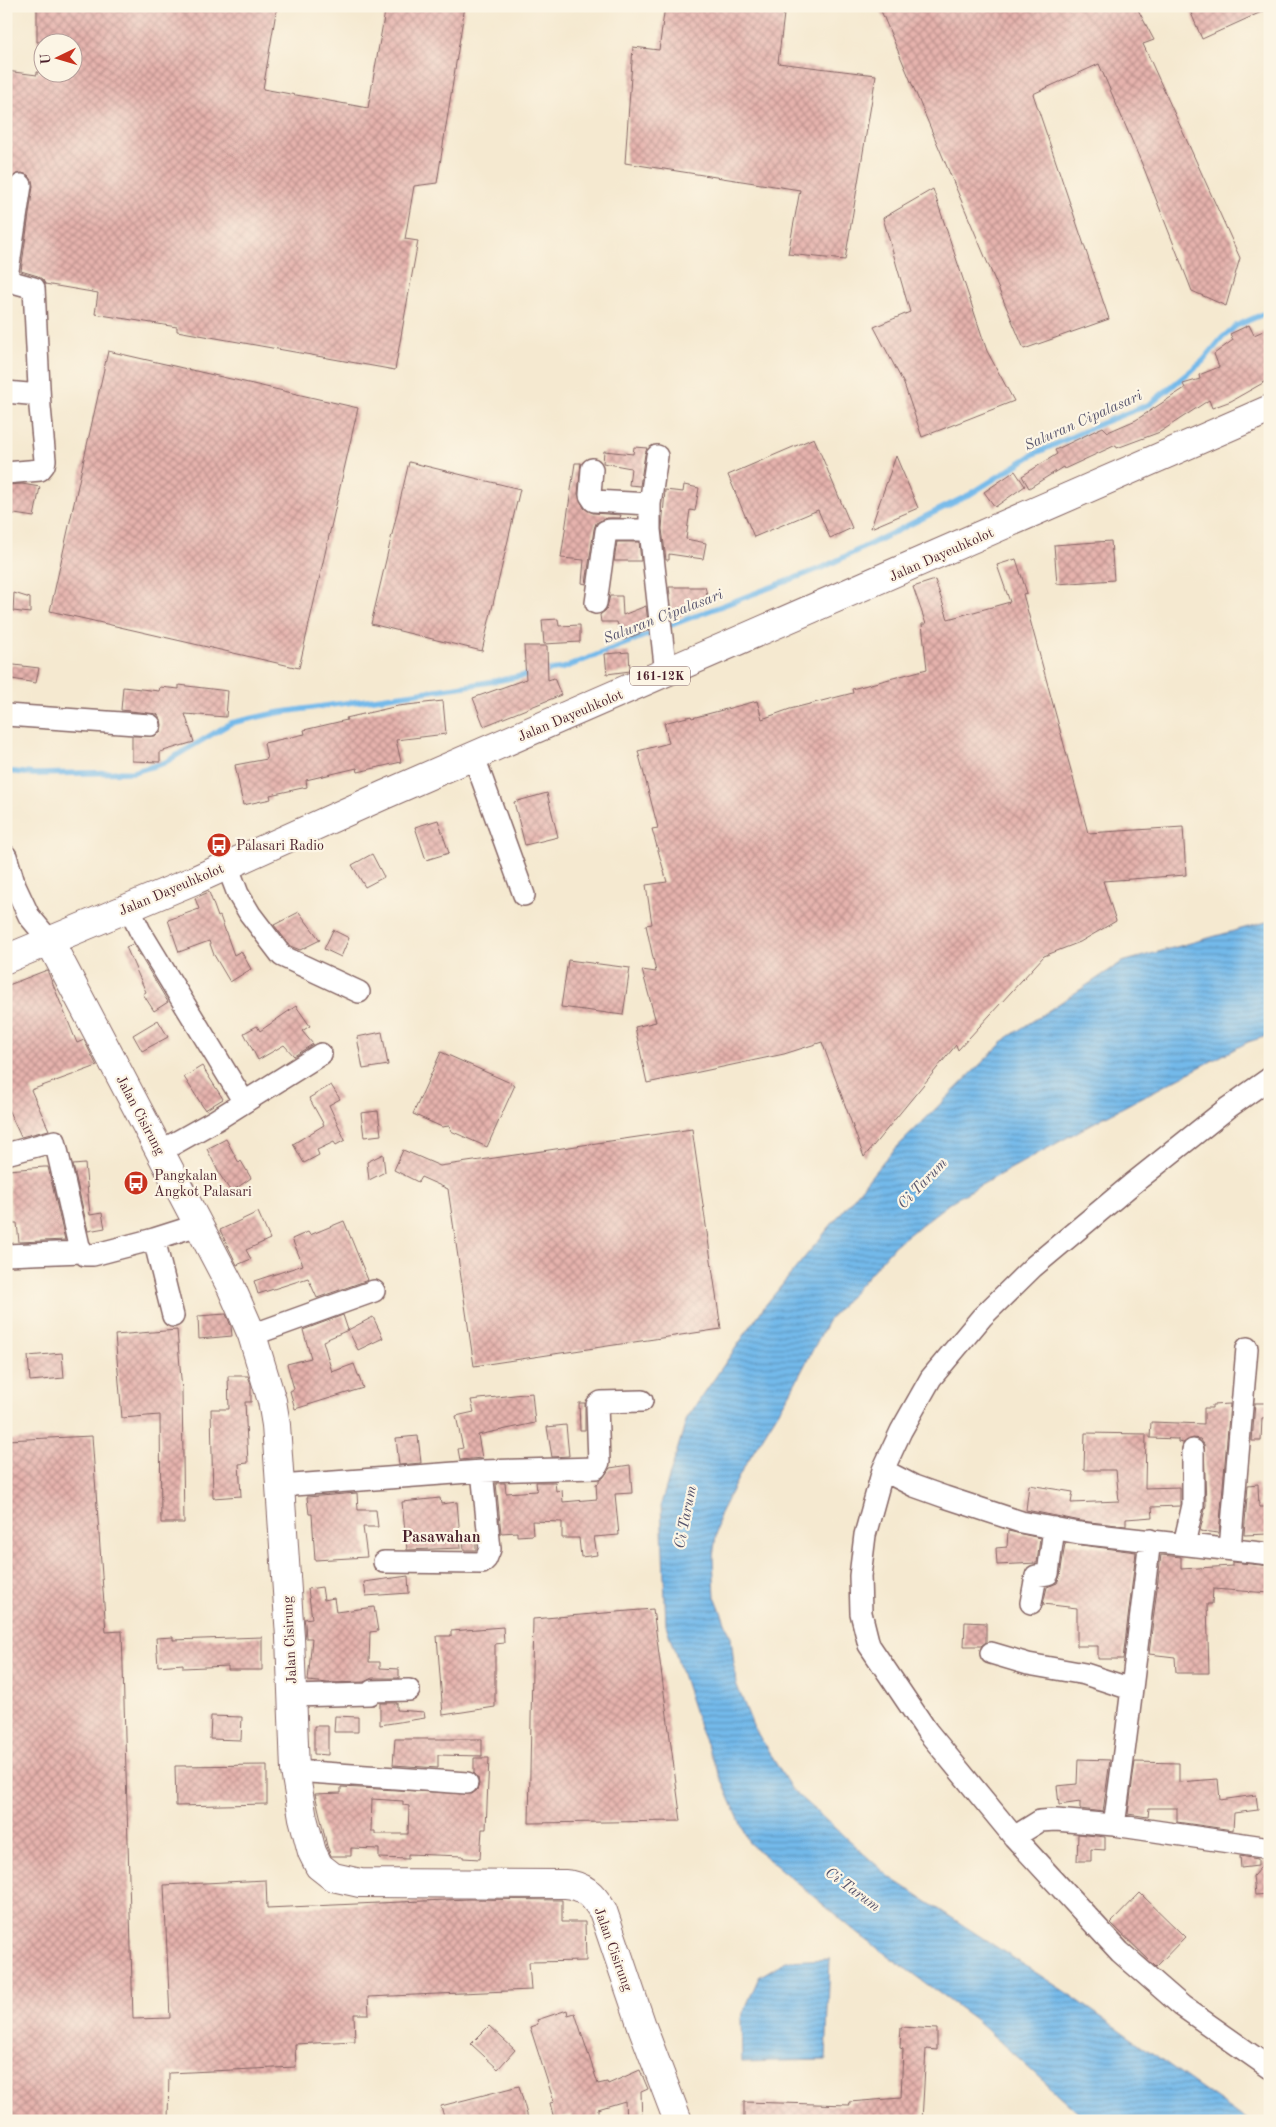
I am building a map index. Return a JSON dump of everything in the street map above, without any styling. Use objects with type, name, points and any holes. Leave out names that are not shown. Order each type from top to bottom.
[{"type":"main road","name":"Jalan Dayeuhkolot","points":[[6,959],[129,908],[1270,409]]},
{"type":"main road","name":"Jalan Cisirung","points":[[49,940],[231,1287],[252,1335],[272,1401],[276,1425],[280,1486],[295,1771],[303,1818],[312,1852],[319,1866],[332,1877],[360,1883],[574,1884],[584,1888],[595,1898],[603,1911],[640,2020],[678,2121]]},
{"type":"street","points":[[6,473],[36,471],[44,465],[34,288],[7,279],[21,185]]},
{"type":"street","points":[[6,392],[39,394]]},
{"type":"street","points":[[657,456],[650,504],[650,530],[666,674]]},
{"type":"street","points":[[592,469],[590,495],[594,501],[650,504]]},
{"type":"street","points":[[596,603],[606,531],[650,530]]},
{"type":"street","points":[[6,715],[150,725]]},
{"type":"street","points":[[474,757],[524,894]]},
{"type":"street","points":[[6,856],[15,886],[29,916],[49,940]]},
{"type":"street","points":[[227,865],[238,894],[250,914],[282,956],[359,992]]},
{"type":"street","points":[[129,908],[140,930],[244,1102]]},
{"type":"street","points":[[161,1152],[320,1054]]},
{"type":"street","points":[[1270,1078],[1236,1101],[1033,1267],[982,1317],[931,1378],[901,1431],[883,1470],[865,1535],[860,1576],[861,1613],[869,1645],[927,1731],[1014,1836],[1120,1952],[1182,2006],[1270,2068]]},
{"type":"street","points":[[6,1154],[56,1141],[82,1252]]},
{"type":"street","points":[[6,1255],[82,1252],[84,1255],[93,1255],[198,1225]]},
{"type":"street","points":[[154,1239],[173,1316]]},
{"type":"street","points":[[252,1335],[374,1292]]},
{"type":"street","points":[[1230,1550],[1247,1348]]},
{"type":"street","points":[[280,1486],[482,1470],[596,1468],[598,1462],[598,1405],[601,1402],[642,1401]]},
{"type":"street","points":[[1184,1544],[1193,1506],[1193,1450]]},
{"type":"street","points":[[384,1562],[482,1563],[486,1560],[490,1543],[482,1470]]},
{"type":"street","points":[[883,1470],[914,1486],[1021,1522],[1078,1533],[1270,1554]]},
{"type":"street","points":[[1031,1603],[1036,1576],[1048,1574],[1054,1528]]},
{"type":"street","points":[[1114,1825],[1130,1716],[1131,1689],[1150,1540]]},
{"type":"street","points":[[991,1653],[1028,1664],[1085,1674],[1131,1689]]},
{"type":"street","points":[[292,1696],[370,1694],[372,1691],[410,1690]]},
{"type":"street","points":[[295,1771],[467,1783]]},
{"type":"street","points":[[1014,1836],[1040,1821],[1056,1820],[1114,1825],[1270,1848]]},
{"type":"water","name":"Ci Tarum","points":[[1270,921],[1270,1035],[1248,1042],[1106,1116],[952,1201],[895,1245],[828,1321],[791,1391],[744,1467],[719,1515],[713,1557],[715,1597],[731,1637],[736,1683],[753,1726],[792,1790],[891,1878],[1070,1995],[1248,2121],[1087,2121],[976,2020],[861,1936],[749,1843],[701,1732],[666,1625],[661,1504],[687,1418],[764,1307],[886,1158],[1007,1038],[1122,962]]},
{"type":"water","points":[[830,1959],[826,2060],[742,2062],[741,2018],[759,1977],[786,1961]]},
{"type":"building","points":[[37,6],[277,6],[263,89],[368,108],[386,6],[465,6],[437,183],[414,186],[405,239],[418,241],[395,370],[177,331],[177,327],[95,314],[98,293],[45,284],[38,276],[21,271],[33,186],[32,180],[28,175],[16,174],[9,183],[6,199],[6,71],[32,74],[32,82],[82,82],[82,32],[37,32]]},
{"type":"building","points":[[665,6],[785,6],[778,63],[876,75],[845,260],[788,254],[800,190],[625,163],[633,47],[659,50]]},
{"type":"building","points":[[879,6],[1136,6],[1154,40],[1143,44],[1240,258],[1226,306],[1192,291],[1145,171],[1099,64],[1033,94],[1109,319],[1024,349]]},
{"type":"building","points":[[1188,6],[1270,6],[1270,8],[1202,39]]},
{"type":"building","points":[[933,189],[987,351],[1014,401],[922,437],[904,384],[874,327],[910,312],[883,218]]},
{"type":"building","points":[[1249,325],[1254,335],[1270,328],[1270,379],[1231,401],[1212,408],[1209,400],[1160,432],[1117,448],[1116,445],[1064,469],[1063,467],[1029,488],[1022,476],[1057,454],[1055,450],[1103,427],[1108,432],[1136,420],[1185,388],[1183,384],[1200,379],[1199,375],[1219,367],[1214,354],[1233,340],[1230,334]]},
{"type":"building","points":[[108,351],[358,408],[299,668],[50,611]]},
{"type":"building","points":[[814,438],[852,528],[830,538],[818,510],[754,537],[728,475]]},
{"type":"building","points":[[634,447],[647,448],[640,486],[629,485],[631,468],[603,463],[604,451],[633,454]]},
{"type":"building","points":[[896,456],[918,508],[871,528],[879,504]]},
{"type":"building","points":[[409,462],[520,489],[482,651],[371,624]]},
{"type":"building","points":[[575,463],[581,463],[578,494],[584,508],[593,513],[621,515],[620,518],[607,518],[596,523],[586,584],[582,583],[584,560],[561,558]]},
{"type":"building","points":[[1015,471],[1025,486],[995,507],[984,492]]},
{"type":"building","points":[[22,484],[40,487],[34,517],[8,513],[7,485]]},
{"type":"building","points":[[684,485],[699,488],[695,511],[690,510],[686,539],[706,543],[703,559],[669,554],[669,560],[666,560],[662,529],[665,490],[683,492]]},
{"type":"building","points":[[1111,541],[1114,580],[1057,584],[1054,545]]},
{"type":"building","points":[[617,542],[639,542],[641,561],[614,561]]},
{"type":"building","points":[[1016,559],[1027,593],[1023,594],[1088,833],[1183,827],[1186,875],[1103,881],[1116,921],[1080,942],[1044,956],[958,1050],[956,1045],[864,1157],[822,1042],[784,1054],[647,1083],[635,1027],[656,1022],[642,970],[656,972],[646,925],[652,924],[646,885],[667,882],[652,829],[658,828],[638,751],[669,743],[664,723],[691,716],[692,718],[757,701],[762,719],[790,709],[853,693],[852,689],[927,669],[922,624],[926,624],[913,587],[935,580],[948,619],[1010,602],[997,565]]},
{"type":"building","points":[[669,587],[705,587],[709,601],[673,620]]},
{"type":"building","points":[[14,593],[30,598],[30,613],[13,611]]},
{"type":"building","points":[[610,596],[622,596],[623,615],[646,606],[649,630],[623,640],[617,622],[601,622],[600,615],[606,610]]},
{"type":"building","points":[[558,619],[559,626],[580,625],[580,642],[544,644],[542,620]]},
{"type":"building","points":[[524,646],[547,646],[548,680],[554,678],[561,695],[484,726],[473,698],[526,679]]},
{"type":"building","points":[[629,652],[630,671],[607,674],[605,654]]},
{"type":"building","points":[[6,664],[39,668],[36,683],[6,678]]},
{"type":"building","points":[[179,685],[228,691],[226,717],[185,714],[194,742],[160,752],[160,762],[132,761],[132,736],[155,736],[161,732],[162,725],[161,719],[157,714],[121,710],[123,687],[159,691],[160,687],[179,689]]},
{"type":"building","points":[[443,701],[446,734],[396,740],[401,762],[358,772],[357,768],[306,780],[307,787],[270,795],[271,799],[243,805],[235,765],[267,759],[264,743],[305,734],[304,730],[347,720],[346,718],[398,706]]},
{"type":"building","points":[[547,793],[558,837],[525,845],[514,802]]},
{"type":"building","points":[[438,820],[449,853],[426,860],[415,827]]},
{"type":"building","points":[[372,854],[384,877],[365,887],[352,865]]},
{"type":"building","points":[[209,892],[234,955],[241,951],[251,969],[230,982],[214,955],[209,941],[179,952],[168,920],[199,909],[195,898]]},
{"type":"building","points":[[299,912],[320,940],[300,950],[290,946],[274,925]]},
{"type":"building","points":[[333,930],[349,938],[341,957],[324,949]]},
{"type":"building","points":[[133,944],[168,1002],[154,1011],[143,994],[146,992],[126,947]]},
{"type":"building","points":[[568,960],[630,968],[623,1015],[561,1007]]},
{"type":"building","points":[[47,970],[77,1043],[84,1040],[97,1066],[31,1090],[49,1130],[21,1137],[6,1105],[6,986]]},
{"type":"building","points":[[296,1006],[310,1026],[302,1031],[313,1044],[294,1056],[284,1045],[258,1060],[244,1033],[257,1026],[260,1031]]},
{"type":"building","points":[[158,1020],[168,1037],[142,1051],[133,1035]]},
{"type":"building","points":[[382,1032],[388,1065],[363,1069],[357,1037]]},
{"type":"building","points":[[441,1052],[515,1085],[487,1147],[451,1131],[449,1126],[442,1127],[413,1114]]},
{"type":"building","points":[[202,1066],[223,1099],[205,1110],[184,1077]]},
{"type":"building","points":[[331,1085],[340,1099],[329,1105],[345,1140],[336,1145],[334,1142],[317,1150],[319,1155],[304,1163],[293,1144],[324,1125],[309,1098]]},
{"type":"building","points":[[378,1111],[381,1135],[364,1137],[361,1113]]},
{"type":"building","points":[[692,1129],[721,1329],[474,1366],[448,1189],[421,1177],[418,1182],[394,1170],[403,1150],[440,1166]]},
{"type":"building","points":[[226,1139],[239,1163],[241,1161],[251,1178],[231,1192],[207,1149]]},
{"type":"building","points":[[383,1154],[385,1172],[369,1180],[367,1162]]},
{"type":"building","points":[[85,1164],[90,1215],[102,1213],[105,1228],[88,1231],[73,1165]]},
{"type":"building","points":[[48,1167],[65,1240],[19,1242],[17,1223],[12,1223],[8,1170]]},
{"type":"building","points":[[258,1212],[270,1239],[246,1250],[251,1259],[237,1265],[220,1230]]},
{"type":"building","points":[[344,1221],[368,1280],[317,1298],[308,1278],[258,1294],[254,1281],[303,1265],[292,1239],[308,1232],[310,1235]]},
{"type":"building","points":[[226,1314],[231,1326],[232,1336],[199,1339],[198,1316]]},
{"type":"building","points":[[343,1315],[348,1330],[323,1341],[332,1372],[354,1364],[363,1388],[295,1409],[290,1391],[294,1389],[287,1364],[311,1358],[303,1330]]},
{"type":"building","points":[[373,1317],[383,1338],[358,1350],[348,1330]]},
{"type":"building","points":[[177,1330],[182,1391],[184,1523],[161,1523],[160,1415],[122,1418],[115,1335]]},
{"type":"building","points":[[62,1353],[64,1378],[30,1381],[28,1356]]},
{"type":"building","points":[[228,1376],[248,1376],[251,1384],[251,1402],[245,1402],[248,1463],[239,1464],[241,1496],[213,1498],[211,1409],[229,1409]]},
{"type":"building","points":[[532,1393],[535,1423],[478,1435],[482,1458],[460,1460],[458,1449],[463,1448],[456,1416],[474,1412],[471,1400]]},
{"type":"building","points":[[579,1403],[585,1403],[585,1430],[580,1430]]},
{"type":"building","points":[[1255,1403],[1270,1403],[1270,1417],[1262,1418],[1261,1441],[1252,1441]]},
{"type":"building","points":[[1230,1404],[1219,1533],[1200,1531],[1206,1505],[1204,1444],[1200,1439],[1193,1438],[1183,1443],[1178,1442],[1178,1439],[1150,1438],[1151,1422],[1204,1424],[1204,1408],[1212,1408],[1212,1405]]},
{"type":"building","points":[[566,1425],[569,1456],[552,1457],[547,1427]]},
{"type":"building","points":[[1085,1433],[1146,1434],[1145,1488],[1180,1487],[1180,1506],[1152,1507],[1153,1517],[1126,1519],[1126,1526],[1081,1521],[1026,1510],[1029,1485],[1073,1492],[1071,1503],[1119,1501],[1116,1470],[1084,1470]]},
{"type":"building","points":[[92,1436],[106,1632],[122,1631],[133,2019],[170,2018],[164,1885],[266,1880],[267,1908],[468,1899],[562,1900],[562,1922],[585,1922],[586,1961],[529,1962],[531,1990],[368,1997],[369,2014],[354,2014],[355,2041],[295,2044],[296,2067],[169,2073],[168,2121],[6,2120],[6,1440]]},
{"type":"building","points":[[418,1436],[421,1463],[399,1465],[396,1438]]},
{"type":"building","points":[[630,1465],[632,1493],[615,1494],[619,1535],[594,1537],[597,1555],[581,1557],[579,1538],[562,1538],[562,1522],[532,1521],[533,1535],[517,1536],[517,1532],[501,1533],[496,1483],[505,1483],[506,1493],[537,1491],[536,1482],[555,1482],[556,1491],[562,1490],[563,1502],[597,1499],[596,1484],[599,1483],[599,1480],[603,1478],[610,1468]]},
{"type":"building","points":[[1258,1484],[1259,1507],[1267,1507],[1268,1534],[1244,1535],[1248,1485]]},
{"type":"building","points":[[357,1493],[358,1510],[376,1510],[378,1527],[363,1527],[367,1557],[315,1560],[312,1514],[309,1514],[307,1497]]},
{"type":"building","points":[[440,1498],[441,1504],[457,1502],[461,1548],[407,1550],[402,1502]]},
{"type":"building","points":[[1008,1531],[1040,1538],[1037,1563],[997,1565],[996,1548],[1007,1547]]},
{"type":"building","points":[[476,1536],[476,1550],[464,1550],[463,1537]]},
{"type":"building","points":[[1065,1543],[1136,1552],[1123,1659],[1098,1659],[1098,1646],[1077,1646],[1077,1608],[1043,1604],[1047,1587],[1057,1583],[1060,1576]]},
{"type":"building","points":[[1161,1555],[1181,1557],[1181,1569],[1232,1566],[1232,1562],[1270,1566],[1270,1593],[1213,1589],[1212,1604],[1207,1604],[1209,1673],[1176,1673],[1175,1657],[1149,1654]]},
{"type":"building","points":[[408,1576],[409,1593],[366,1596],[364,1582]]},
{"type":"building","points":[[322,1587],[324,1600],[334,1598],[336,1612],[374,1607],[378,1631],[370,1632],[369,1662],[380,1662],[380,1668],[399,1669],[399,1678],[372,1678],[364,1682],[328,1683],[308,1681],[312,1638],[306,1638],[304,1619],[312,1618],[308,1589]]},
{"type":"building","points":[[653,1609],[681,1821],[529,1823],[533,1619]]},
{"type":"building","points":[[965,1622],[986,1623],[986,1642],[981,1646],[964,1646]]},
{"type":"building","points":[[503,1627],[504,1643],[495,1644],[495,1707],[443,1715],[437,1636],[451,1636],[451,1631]]},
{"type":"building","points":[[173,1637],[173,1640],[262,1637],[262,1670],[228,1670],[228,1666],[183,1668],[183,1664],[158,1666],[156,1638]]},
{"type":"building","points":[[380,1703],[397,1703],[397,1710],[424,1712],[425,1718],[380,1725]]},
{"type":"building","points":[[211,1716],[242,1717],[241,1740],[210,1739]]},
{"type":"building","points":[[335,1716],[358,1717],[358,1732],[334,1732]]},
{"type":"building","points":[[314,1726],[328,1726],[328,1755],[314,1754]]},
{"type":"building","points":[[395,1739],[482,1739],[482,1756],[438,1755],[438,1768],[393,1765]]},
{"type":"building","points":[[474,1758],[489,1758],[486,1829],[482,1829],[480,1859],[463,1858],[463,1856],[408,1854],[408,1859],[379,1858],[379,1849],[351,1848],[351,1856],[331,1856],[315,1794],[341,1793],[341,1787],[472,1794],[477,1790],[479,1784],[478,1778],[474,1773]],"holes":[[[372,1799],[403,1801],[403,1805],[409,1806],[408,1834],[375,1834],[375,1831],[371,1831]]]},
{"type":"building","points":[[1078,1759],[1110,1760],[1103,1812],[1080,1809],[1080,1802],[1059,1805],[1057,1786],[1077,1784]]},
{"type":"building","points":[[1135,1762],[1179,1763],[1179,1782],[1218,1779],[1220,1800],[1256,1795],[1258,1810],[1234,1813],[1233,1830],[1177,1822],[1177,1808],[1149,1808],[1148,1817],[1128,1814]]},
{"type":"building","points":[[267,1765],[267,1804],[176,1806],[175,1766]]},
{"type":"building","points":[[1078,1834],[1105,1837],[1105,1850],[1091,1849],[1091,1861],[1077,1861]]},
{"type":"building","points":[[1240,1856],[1258,1859],[1258,1866],[1241,1868]]},
{"type":"building","points":[[1267,1860],[1270,1860],[1270,1894],[1255,1895],[1253,1876]]},
{"type":"building","points":[[1140,1893],[1185,1937],[1156,1967],[1111,1923]]},
{"type":"building","points":[[567,2010],[568,2015],[575,2013],[598,2084],[607,2082],[608,2084],[640,2070],[648,2089],[641,2092],[642,2121],[626,2121],[625,2101],[598,2109],[598,2121],[572,2121],[572,2115],[554,2119],[550,2103],[554,2102],[530,2027],[538,2024],[537,2020]]},
{"type":"building","points":[[489,2026],[515,2050],[498,2069],[471,2044]]},
{"type":"building","points":[[901,2027],[937,2029],[937,2050],[926,2049],[922,2121],[744,2121],[744,2102],[850,2105],[849,2102],[901,2098],[903,2049],[900,2048]]},
{"type":"building","points":[[519,2086],[528,2118],[518,2121],[445,2121],[441,2106]]},
{"type":"waterway","name":"Saluran Cipalasari","points":[[666,627],[824,567],[969,495],[1034,454],[1102,423],[1150,404],[1203,361],[1222,338],[1236,326],[1270,311]]},
{"type":"waterway","name":"Saluran Cipalasari","points":[[542,672],[564,668],[657,631]]},
{"type":"waterway","name":"Saluran Cipalasari","points":[[6,771],[34,774],[133,772],[164,763],[231,723],[276,713],[472,685],[533,674]]},
{"type":"place","name":"Palasari Radio","points":[[219,845]]},
{"type":"place","name":"Pangkalan Angkot Palasari","points":[[136,1183]]},
{"type":"district","name":"Pasawahan","points":[[441,1536]]}]
